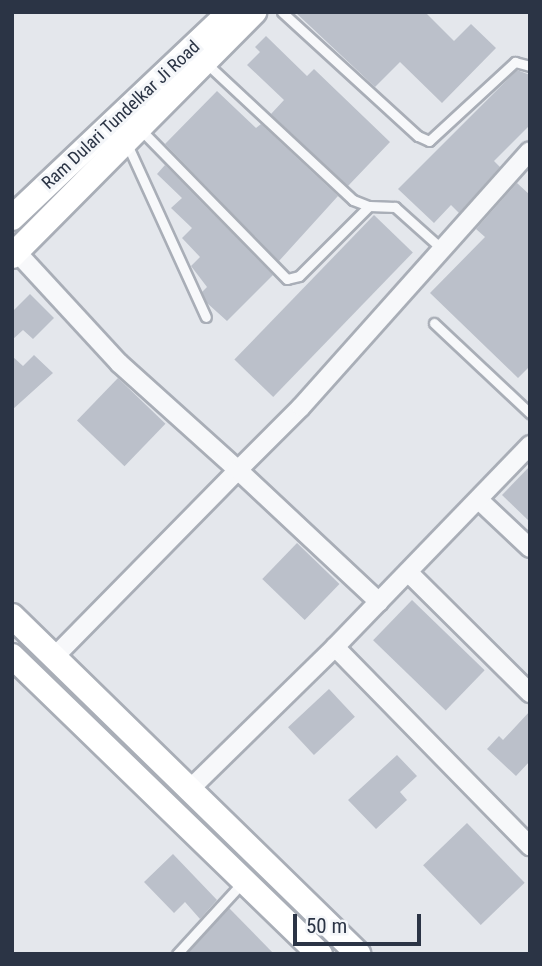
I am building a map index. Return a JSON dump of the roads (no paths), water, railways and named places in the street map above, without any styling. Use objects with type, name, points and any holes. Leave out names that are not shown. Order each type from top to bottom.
[{"type":"street","name":"Ram Dulari Tundelkar Ji Road","points":[[12,218],[230,12]]},
{"type":"street","points":[[254,12],[14,252],[119,363],[379,602]]},
{"type":"street","points":[[54,657],[238,470],[530,151]]},
{"type":"street","points":[[188,791],[335,647],[530,444]]},
{"type":"street","points":[[479,500],[530,548]]},
{"type":"street","points":[[408,572],[530,693]]},
{"type":"street","points":[[12,616],[188,791],[358,954]]},
{"type":"street","points":[[335,647],[530,846]]},
{"type":"street","points":[[12,656],[320,954]]},
{"type":"lane","points":[[282,12],[418,136],[429,141],[515,62],[530,66]]},
{"type":"lane","points":[[205,62],[353,200],[369,206],[395,207],[442,249]]},
{"type":"lane","points":[[132,135],[287,279],[299,276],[369,206]]},
{"type":"lane","points":[[132,135],[206,317]]},
{"type":"lane","points":[[434,323],[530,412]]},
{"type":"lane","points":[[177,954],[244,881]]}]
